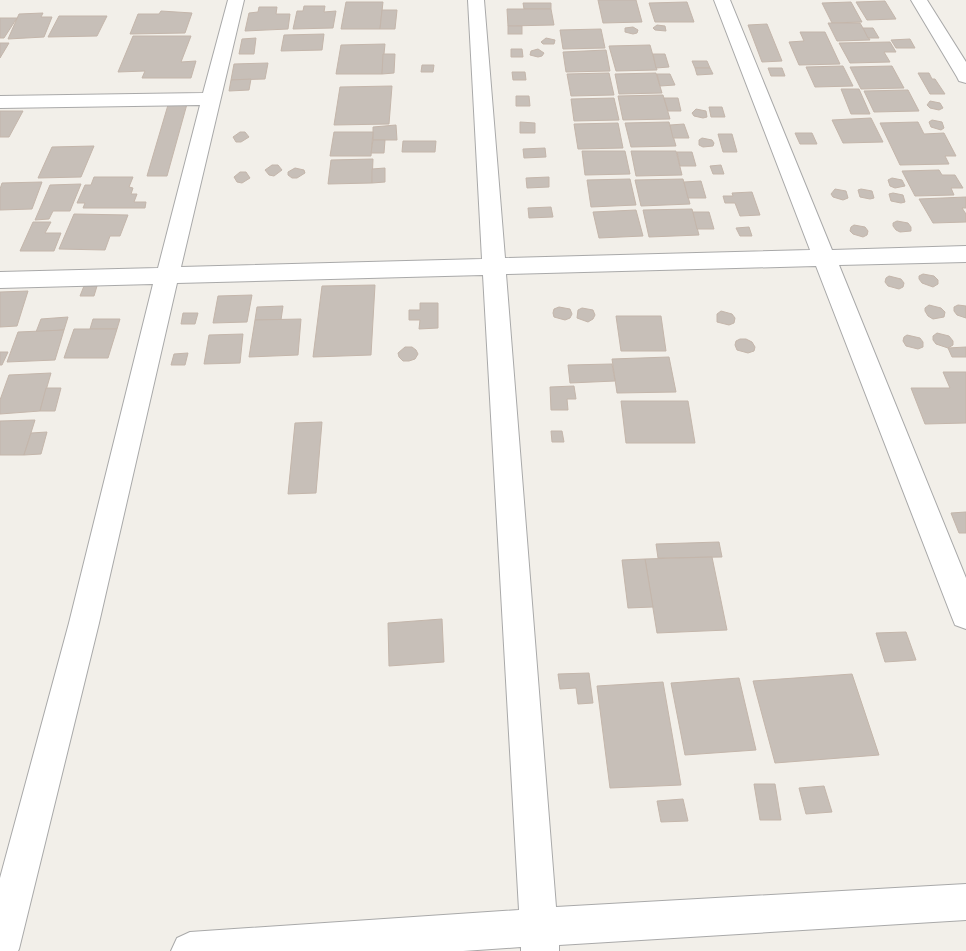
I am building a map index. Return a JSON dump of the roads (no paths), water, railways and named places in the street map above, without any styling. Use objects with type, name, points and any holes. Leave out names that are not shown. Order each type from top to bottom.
[{"type":"street","points":[[0,949],[84,623],[167,276],[236,0]]},
{"type":"street","points":[[476,0],[539,939]]},
{"type":"street","points":[[722,0],[966,614]]},
{"type":"street","points":[[919,0],[966,76]]},
{"type":"street","points":[[0,102],[212,99]]},
{"type":"street","points":[[0,280],[966,254]]},
{"type":"street","points":[[190,951],[539,939],[966,902]]}]
